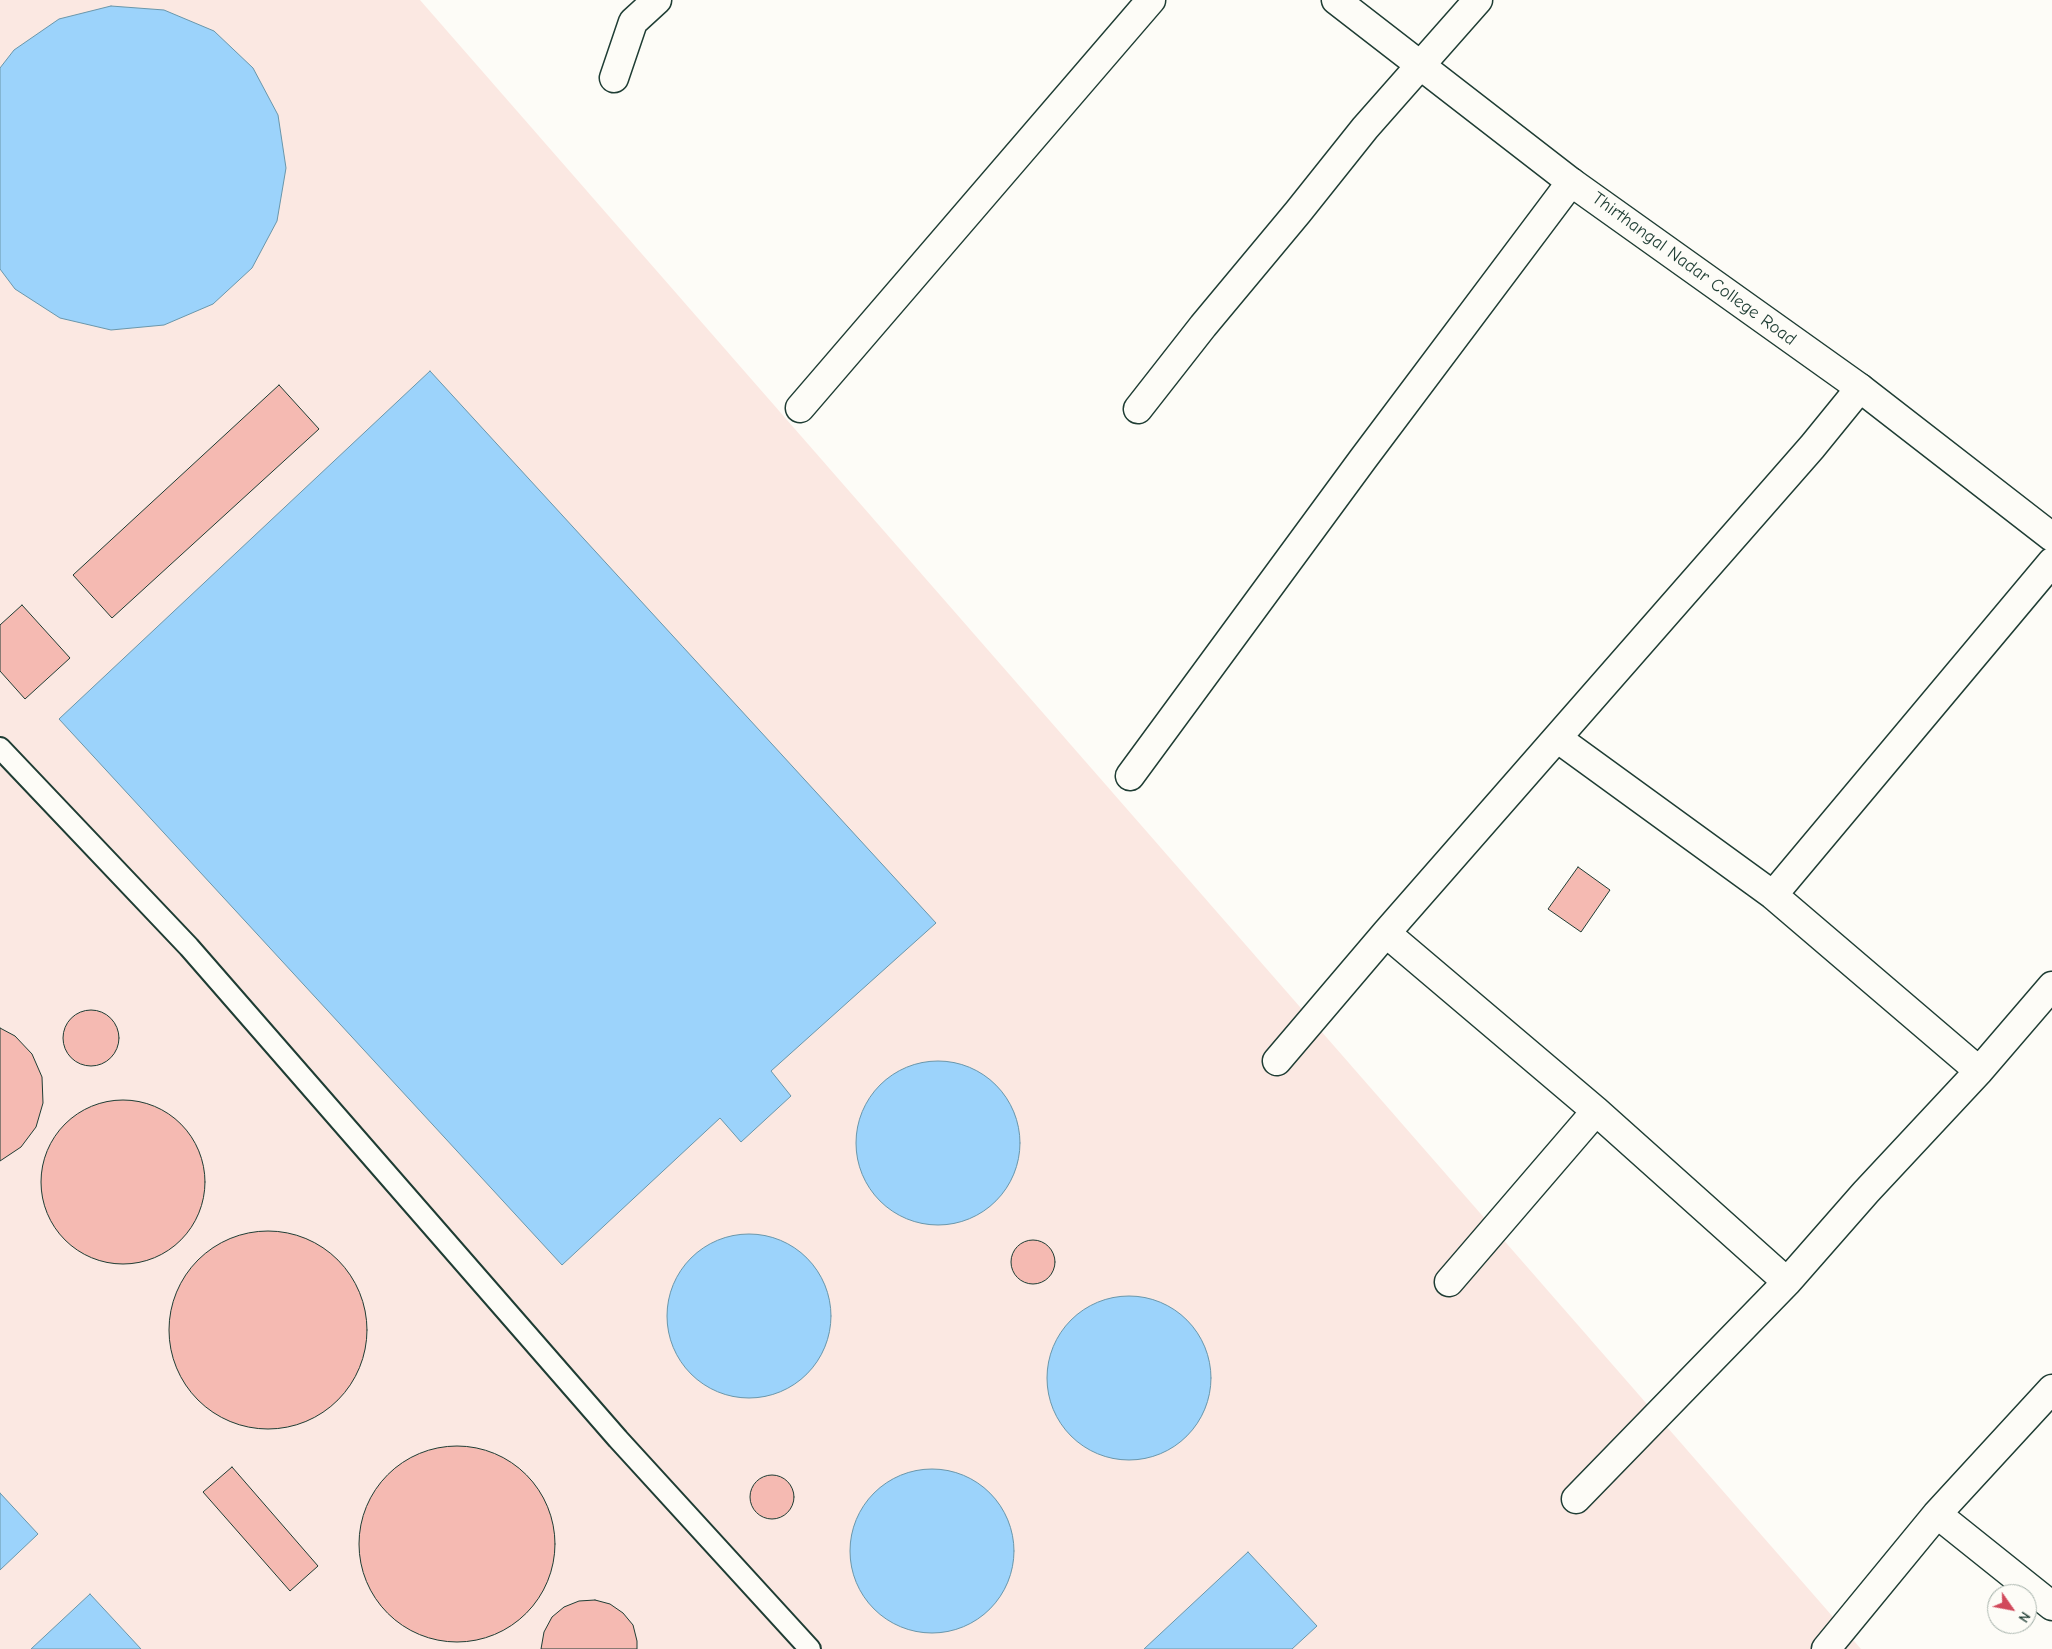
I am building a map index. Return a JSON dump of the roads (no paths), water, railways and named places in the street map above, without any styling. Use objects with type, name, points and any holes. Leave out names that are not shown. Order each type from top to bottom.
[{"type":"street","points":[[614,78],[633,22],[657,0]]},
{"type":"street","points":[[800,408],[1151,0]]},
{"type":"street","name":"Thirthangal Nadar College Road","points":[[1336,0],[1419,66],[1572,182],[1860,388],[2052,537]]},
{"type":"street","points":[[1138,409],[1203,326],[1365,128],[1478,0]]},
{"type":"street","points":[[1130,776],[1363,459],[1572,182]]},
{"type":"street","points":[[1277,1061],[1386,933],[1812,447],[1860,388]]},
{"type":"street","points":[[1773,895],[2052,562]]},
{"type":"street","points":[[1557,738],[1773,895],[1979,1071]]},
{"type":"street","points":[[1386,933],[1596,1111],[1787,1282]]},
{"type":"street","points":[[1576,1499],[1787,1282],[1866,1192],[1979,1071],[2052,986]]},
{"type":"street","points":[[1449,1282],[1596,1111]]},
{"type":"street","points":[[1826,1649],[1937,1514],[2052,1389]]},
{"type":"street","points":[[1937,1514],[2052,1606]]},
{"type":"lane","points":[[0,748],[188,947],[618,1439],[810,1649]]},
{"type":"water","points":[[111,6],[164,10],[214,31],[253,68],[278,115],[286,168],[277,221],[252,268],[213,304],[164,325],[111,330],[60,318],[15,289],[0,269],[0,68],[14,50],[59,19]]},
{"type":"water","points":[[430,371],[936,923],[771,1071],[791,1096],[741,1142],[720,1118],[562,1265],[59,719]]},
{"type":"water","points":[[946,1061],[962,1064],[977,1070],[1002,1091],[1011,1104],[1017,1119],[1020,1143],[1019,1159],[1011,1182],[990,1207],[977,1216],[962,1222],[930,1225],[914,1222],[892,1212],[869,1189],[857,1159],[856,1135],[859,1119],[869,1097],[892,1074],[922,1062]]},
{"type":"water","points":[[757,1234],[773,1237],[788,1243],[813,1264],[822,1277],[828,1292],[831,1316],[830,1332],[822,1355],[801,1380],[788,1389],[773,1395],[741,1398],[725,1395],[703,1385],[680,1362],[668,1332],[667,1308],[670,1292],[680,1270],[703,1247],[733,1235]]},
{"type":"water","points":[[1137,1296],[1153,1299],[1168,1305],[1193,1326],[1202,1339],[1208,1354],[1211,1378],[1210,1394],[1202,1417],[1181,1442],[1168,1451],[1153,1457],[1121,1460],[1105,1457],[1083,1447],[1060,1424],[1048,1394],[1047,1370],[1050,1354],[1060,1332],[1083,1309],[1113,1297]]},
{"type":"water","points":[[940,1469],[956,1472],[971,1478],[996,1499],[1005,1512],[1011,1527],[1014,1551],[1013,1567],[1005,1590],[984,1615],[971,1624],[956,1630],[924,1633],[908,1630],[886,1620],[863,1597],[851,1567],[850,1543],[853,1527],[863,1505],[886,1482],[916,1470]]},
{"type":"water","points":[[0,1493],[38,1534],[0,1570]]},
{"type":"water","points":[[1248,1552],[1317,1626],[1292,1649],[1144,1649]]},
{"type":"water","points":[[90,1594],[141,1649],[31,1649]]}]
